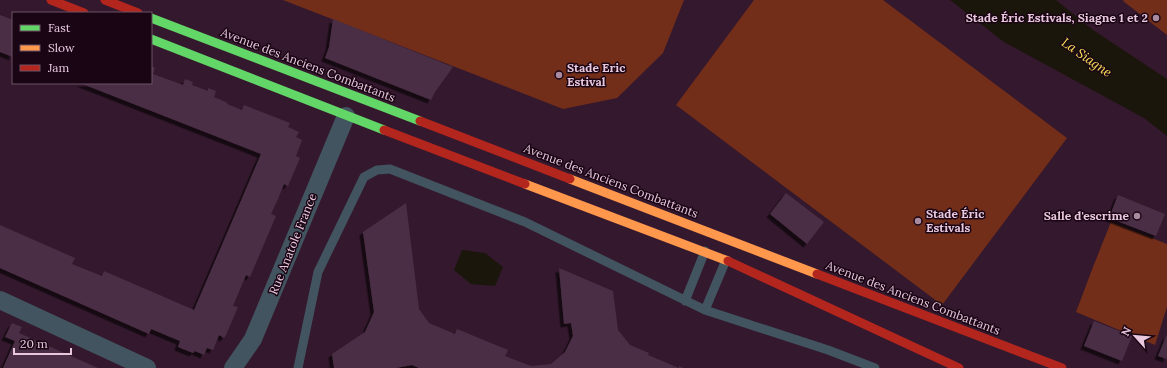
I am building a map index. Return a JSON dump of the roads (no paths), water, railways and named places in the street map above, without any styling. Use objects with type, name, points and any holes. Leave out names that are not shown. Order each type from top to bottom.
[{"type":"main road","points":[[51,0],[81,12]]},
{"type":"main road","points":[[105,0],[135,12]]},
{"type":"main road","name":"Avenue des Anciens Combattants","points":[[152,18],[708,242],[726,260],[959,368]]},
{"type":"main road","name":"Avenue des Anciens Combattants","points":[[152,39],[346,116],[708,242],[1062,368]]},
{"type":"street","name":"Rue Anatole France","points":[[233,368],[253,339],[346,116]]},
{"type":"street","points":[[0,300],[147,368]]},
{"type":"lane","points":[[298,368],[318,272],[364,177],[377,170],[390,169],[525,222],[705,310],[828,350],[875,368]]},
{"type":"lane","points":[[685,301],[708,242]]},
{"type":"lane","points":[[705,310],[726,260]]},
{"type":"water","name":"La Siagne","points":[[950,0],[1056,0],[1093,30],[1167,79],[1167,136],[1144,118],[1004,42]]},
{"type":"water","points":[[462,250],[485,253],[503,267],[495,286],[471,284],[454,270]]},
{"type":"place","name":"Stade Éric Estivals, Siagne 1 et 2","points":[[1156,18]]},
{"type":"place","name":"Stade Eric Estival","points":[[559,75]]},
{"type":"place","name":"Salle d'escrime","points":[[1137,216]]},
{"type":"place","name":"Stade Éric Estivals","points":[[918,221]]}]
